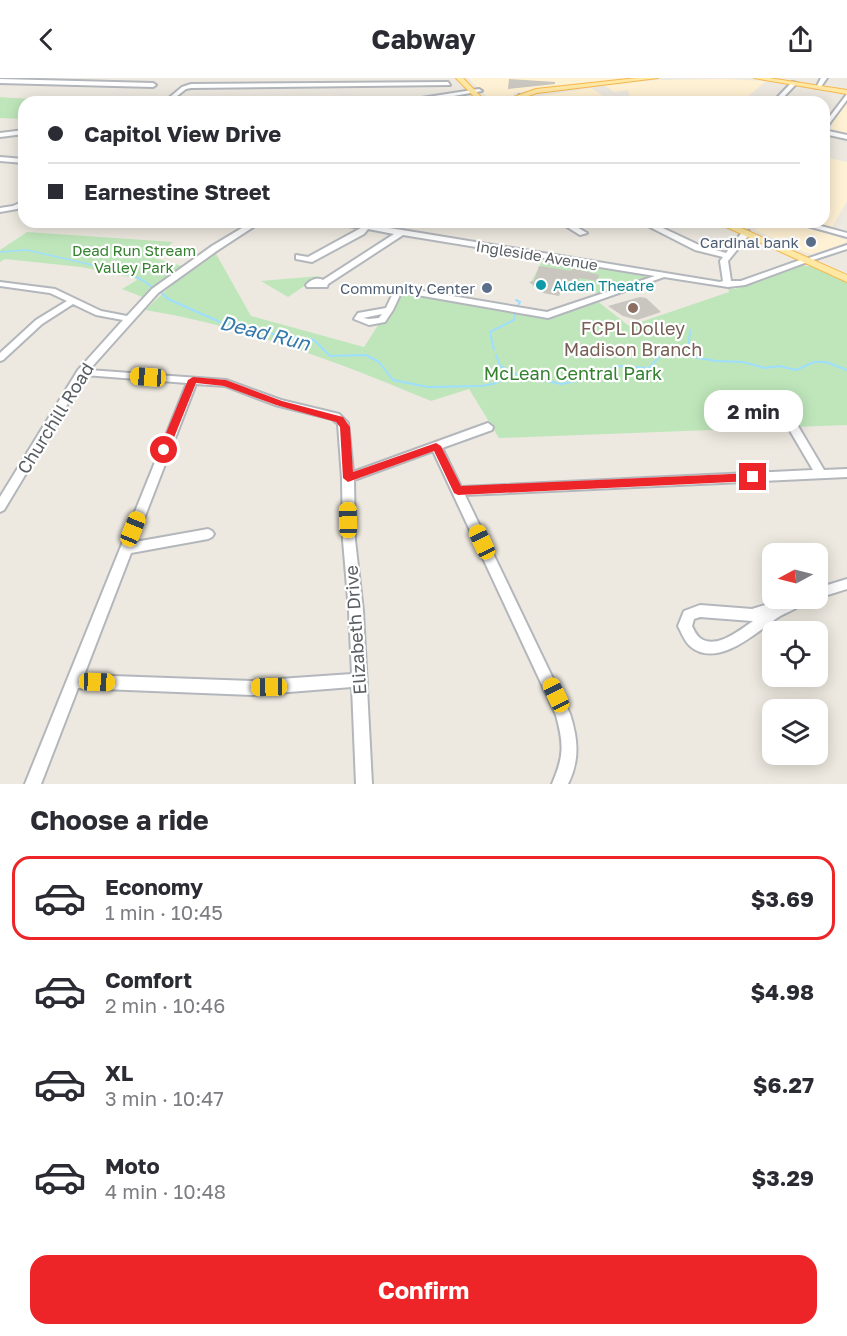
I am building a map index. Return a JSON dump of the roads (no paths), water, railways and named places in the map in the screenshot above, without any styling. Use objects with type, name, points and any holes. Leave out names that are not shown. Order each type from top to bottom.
[{"type":"main road","points":[[459,78],[482,96]]},
{"type":"main road","points":[[466,78],[479,96]]},
{"type":"main road","points":[[522,96],[536,92],[655,78]]},
{"type":"main road","points":[[757,78],[818,87],[847,94]]},
{"type":"main road","points":[[741,228],[794,255],[847,274]]},
{"type":"main road","points":[[744,228],[847,279]]},
{"type":"street","points":[[818,87],[824,78]]},
{"type":"street","points":[[0,81],[153,85]]},
{"type":"street","points":[[782,96],[794,83]]},
{"type":"street","points":[[175,96],[186,87],[448,84]]},
{"type":"street","points":[[261,96],[267,86]]},
{"type":"street","points":[[282,96],[286,86]]},
{"type":"street","points":[[448,96],[476,91]]},
{"type":"street","points":[[830,120],[847,94]]},
{"type":"street","points":[[830,131],[847,136]]},
{"type":"street","points":[[0,135],[18,133]]},
{"type":"street","points":[[0,159],[18,160]]},
{"type":"street","points":[[0,210],[18,206]]},
{"type":"street","name":"Churchill Road","points":[[0,507],[81,372],[164,284],[248,228]]},
{"type":"street","points":[[318,255],[365,228]]},
{"type":"street","name":"Ingleside Avenue","points":[[373,228],[728,285],[742,283],[847,246]]},
{"type":"street","points":[[573,228],[582,233]]},
{"type":"street","points":[[656,228],[698,248],[727,256]]},
{"type":"street","points":[[820,228],[847,235]]},
{"type":"street","points":[[728,285],[724,265],[727,256],[748,230]]},
{"type":"street","points":[[324,283],[402,232]]},
{"type":"street","points":[[632,271],[643,277],[640,283]]},
{"type":"street","points":[[389,310],[397,293],[405,290],[548,315],[663,276]]},
{"type":"street","points":[[0,284],[52,291],[99,313],[130,319]]},
{"type":"street","points":[[0,358],[39,322],[74,300]]},
{"type":"street","name":"Elizabeth Drive","points":[[81,372],[226,383],[279,403],[339,419],[345,427],[349,540],[356,611],[364,784]]},
{"type":"street","points":[[33,784],[193,380]]},
{"type":"street","points":[[791,424],[821,474]]},
{"type":"street","points":[[348,478],[488,427]]},
{"type":"street","points":[[436,446],[563,714],[571,749],[566,774],[560,784]]},
{"type":"street","points":[[458,490],[847,473]]},
{"type":"street","points":[[125,549],[208,534]]},
{"type":"street","points":[[828,590],[847,584]]},
{"type":"street","points":[[783,607],[740,637],[717,649],[702,646],[693,641],[686,626],[689,615],[700,611],[752,615],[783,607]]},
{"type":"street","points":[[74,681],[252,688],[359,680]]},
{"type":"waterway","name":"Dead Run","points":[[0,252],[27,250],[110,269]]},
{"type":"waterway","name":"Dead Run","points":[[99,267],[135,277],[154,289]]},
{"type":"waterway","name":"Dead Run","points":[[162,293],[168,299],[220,322],[262,329],[275,335],[314,340],[330,356],[366,355],[379,362],[393,380],[428,387],[481,386],[493,384],[515,374]]},
{"type":"waterway","points":[[516,300],[520,302],[517,307]]},
{"type":"waterway","points":[[494,350],[490,332],[514,320],[515,314]]},
{"type":"waterway","points":[[688,354],[690,330]]},
{"type":"waterway","name":"Dead Run","points":[[515,374],[561,384],[595,377],[616,366],[649,368],[661,355],[671,353],[716,361],[743,362],[765,368],[779,366],[796,370],[814,362],[826,362],[847,370]]},
{"type":"waterway","points":[[496,355],[500,366],[515,374]]},
{"type":"place","name":"Cardinal bank","points":[[811,242]]},
{"type":"place","name":"Alden Theatre","points":[[541,285]]},
{"type":"place","name":"Community Center","points":[[487,288]]},
{"type":"place","name":"FCPL Dolley Madison Branch","points":[[633,308]]},
{"type":"park label","name":"Dead Run Stream Valley Park","points":[[134,258]]},
{"type":"park label","name":"McLean Central Park","points":[[573,373]]}]
